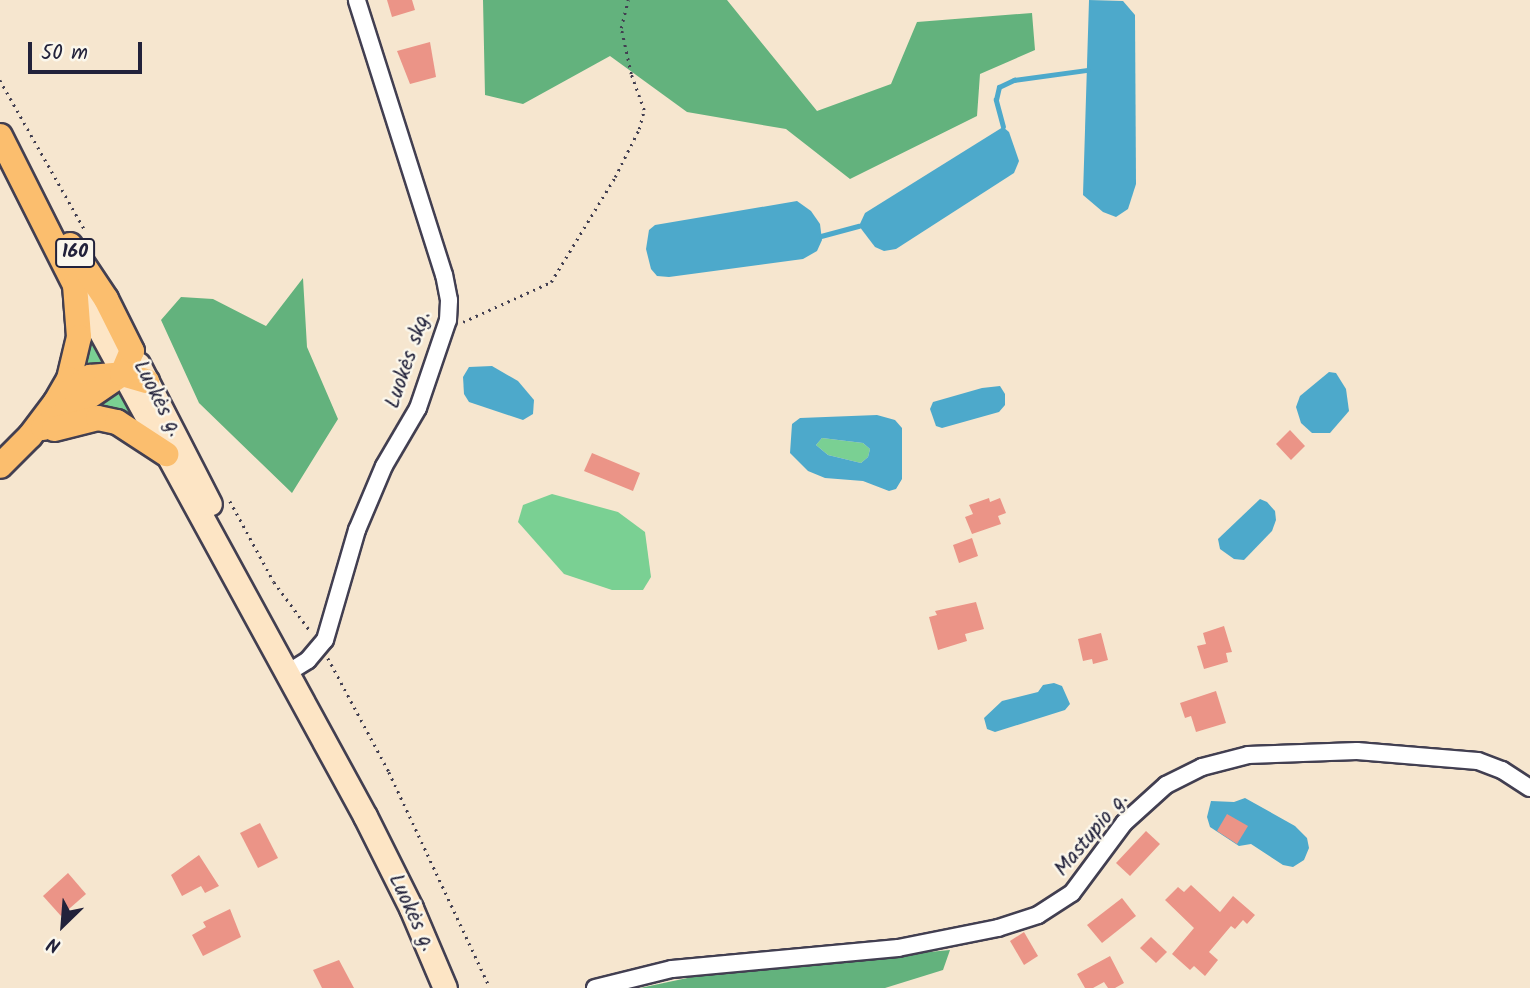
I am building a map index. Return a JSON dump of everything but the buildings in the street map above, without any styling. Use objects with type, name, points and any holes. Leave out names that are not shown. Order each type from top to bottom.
[{"type":"main road","name":"Luokės g.","points":[[6,146],[122,374],[284,663],[411,908],[445,988]]},
{"type":"main road","name":"Luokės g.","points":[[6,146],[106,299],[243,569],[284,663]]},
{"type":"main road","name":"160","points":[[0,466],[30,436],[69,379],[77,356],[79,337],[75,285]]},
{"type":"main road","points":[[122,374],[132,351]]},
{"type":"main road","name":"160","points":[[55,403],[90,377],[122,374],[147,381]]},
{"type":"main road","name":"160","points":[[30,436],[122,374]]},
{"type":"main road","points":[[30,436],[98,418],[117,422],[135,431],[166,454]]},
{"type":"street","name":"Luokės skg.","points":[[284,663],[308,660],[321,646],[333,619],[357,530],[384,466],[418,408],[444,331],[449,300],[444,275],[357,0]]},
{"type":"street","name":"Mastupio g.","points":[[595,988],[672,969],[898,948],[998,928],[1038,915],[1072,894],[1124,823],[1166,785],[1202,766],[1248,755],[1356,751],[1478,761],[1503,770],[1530,788]]},
{"type":"path","points":[[444,331],[551,282],[615,177],[639,129],[644,110],[631,74],[621,28],[628,0]]},
{"type":"path","points":[[0,80],[87,234]]},
{"type":"path","points":[[225,492],[274,582],[321,646],[346,688],[389,772],[490,988]]},
{"type":"green space","points":[[483,0],[727,0],[817,111],[891,84],[917,22],[1032,13],[1035,50],[980,74],[977,116],[850,179],[786,129],[687,112],[610,56],[523,104],[485,95]]},
{"type":"green space","points":[[303,278],[307,347],[338,419],[292,493],[199,403],[161,320],[181,297],[213,299],[266,326]]},
{"type":"green space","points":[[86,329],[108,366],[84,369]]},
{"type":"green space","points":[[120,385],[141,426],[81,413]]},
{"type":"green space","points":[[822,438],[863,443],[870,449],[868,457],[861,463],[828,455],[816,445]]},
{"type":"green space","points":[[552,494],[618,512],[645,532],[651,577],[643,590],[612,590],[564,574],[518,522],[523,505]]},
{"type":"green space","points":[[950,950],[943,970],[885,988],[640,988],[711,973]]},
{"type":"water","points":[[1089,0],[1123,1],[1135,15],[1136,184],[1128,209],[1116,217],[1103,212],[1083,195]]},
{"type":"water","points":[[1003,127],[1009,132],[1019,161],[1014,173],[896,249],[884,251],[875,247],[859,226],[865,213]]},
{"type":"water","points":[[797,201],[811,211],[820,224],[822,240],[817,251],[803,259],[669,277],[657,276],[651,269],[646,249],[649,230],[655,225]]},
{"type":"water","points":[[492,366],[518,381],[534,400],[533,414],[523,420],[469,402],[464,394],[463,377],[469,367]]},
{"type":"water","points":[[1329,372],[1336,373],[1346,389],[1349,411],[1330,433],[1312,433],[1301,423],[1296,407],[1300,396]]},
{"type":"water","points":[[1000,386],[1005,394],[1005,405],[999,412],[942,428],[936,426],[930,409],[933,402],[982,388]]},
{"type":"water","points":[[877,415],[895,420],[902,428],[902,479],[896,489],[889,491],[863,481],[825,478],[808,471],[790,453],[792,424],[800,418]],"holes":[[[822,438],[863,443],[870,449],[868,457],[861,463],[828,455],[816,445]]]},
{"type":"water","points":[[1260,499],[1275,511],[1276,520],[1272,531],[1244,560],[1234,559],[1220,549],[1218,539]]},
{"type":"water","points":[[1054,683],[1062,686],[1070,704],[1065,710],[995,732],[987,729],[984,718],[1002,701],[1038,692],[1043,685]]},
{"type":"water","points":[[1245,798],[1295,826],[1307,838],[1309,848],[1304,860],[1293,867],[1283,865],[1251,844],[1239,846],[1210,827],[1207,817],[1211,801],[1234,802]]},
{"type":"waterway","points":[[1003,127],[996,100],[999,87],[1014,80],[1087,70]]},
{"type":"waterway","points":[[821,236],[859,226]]}]
